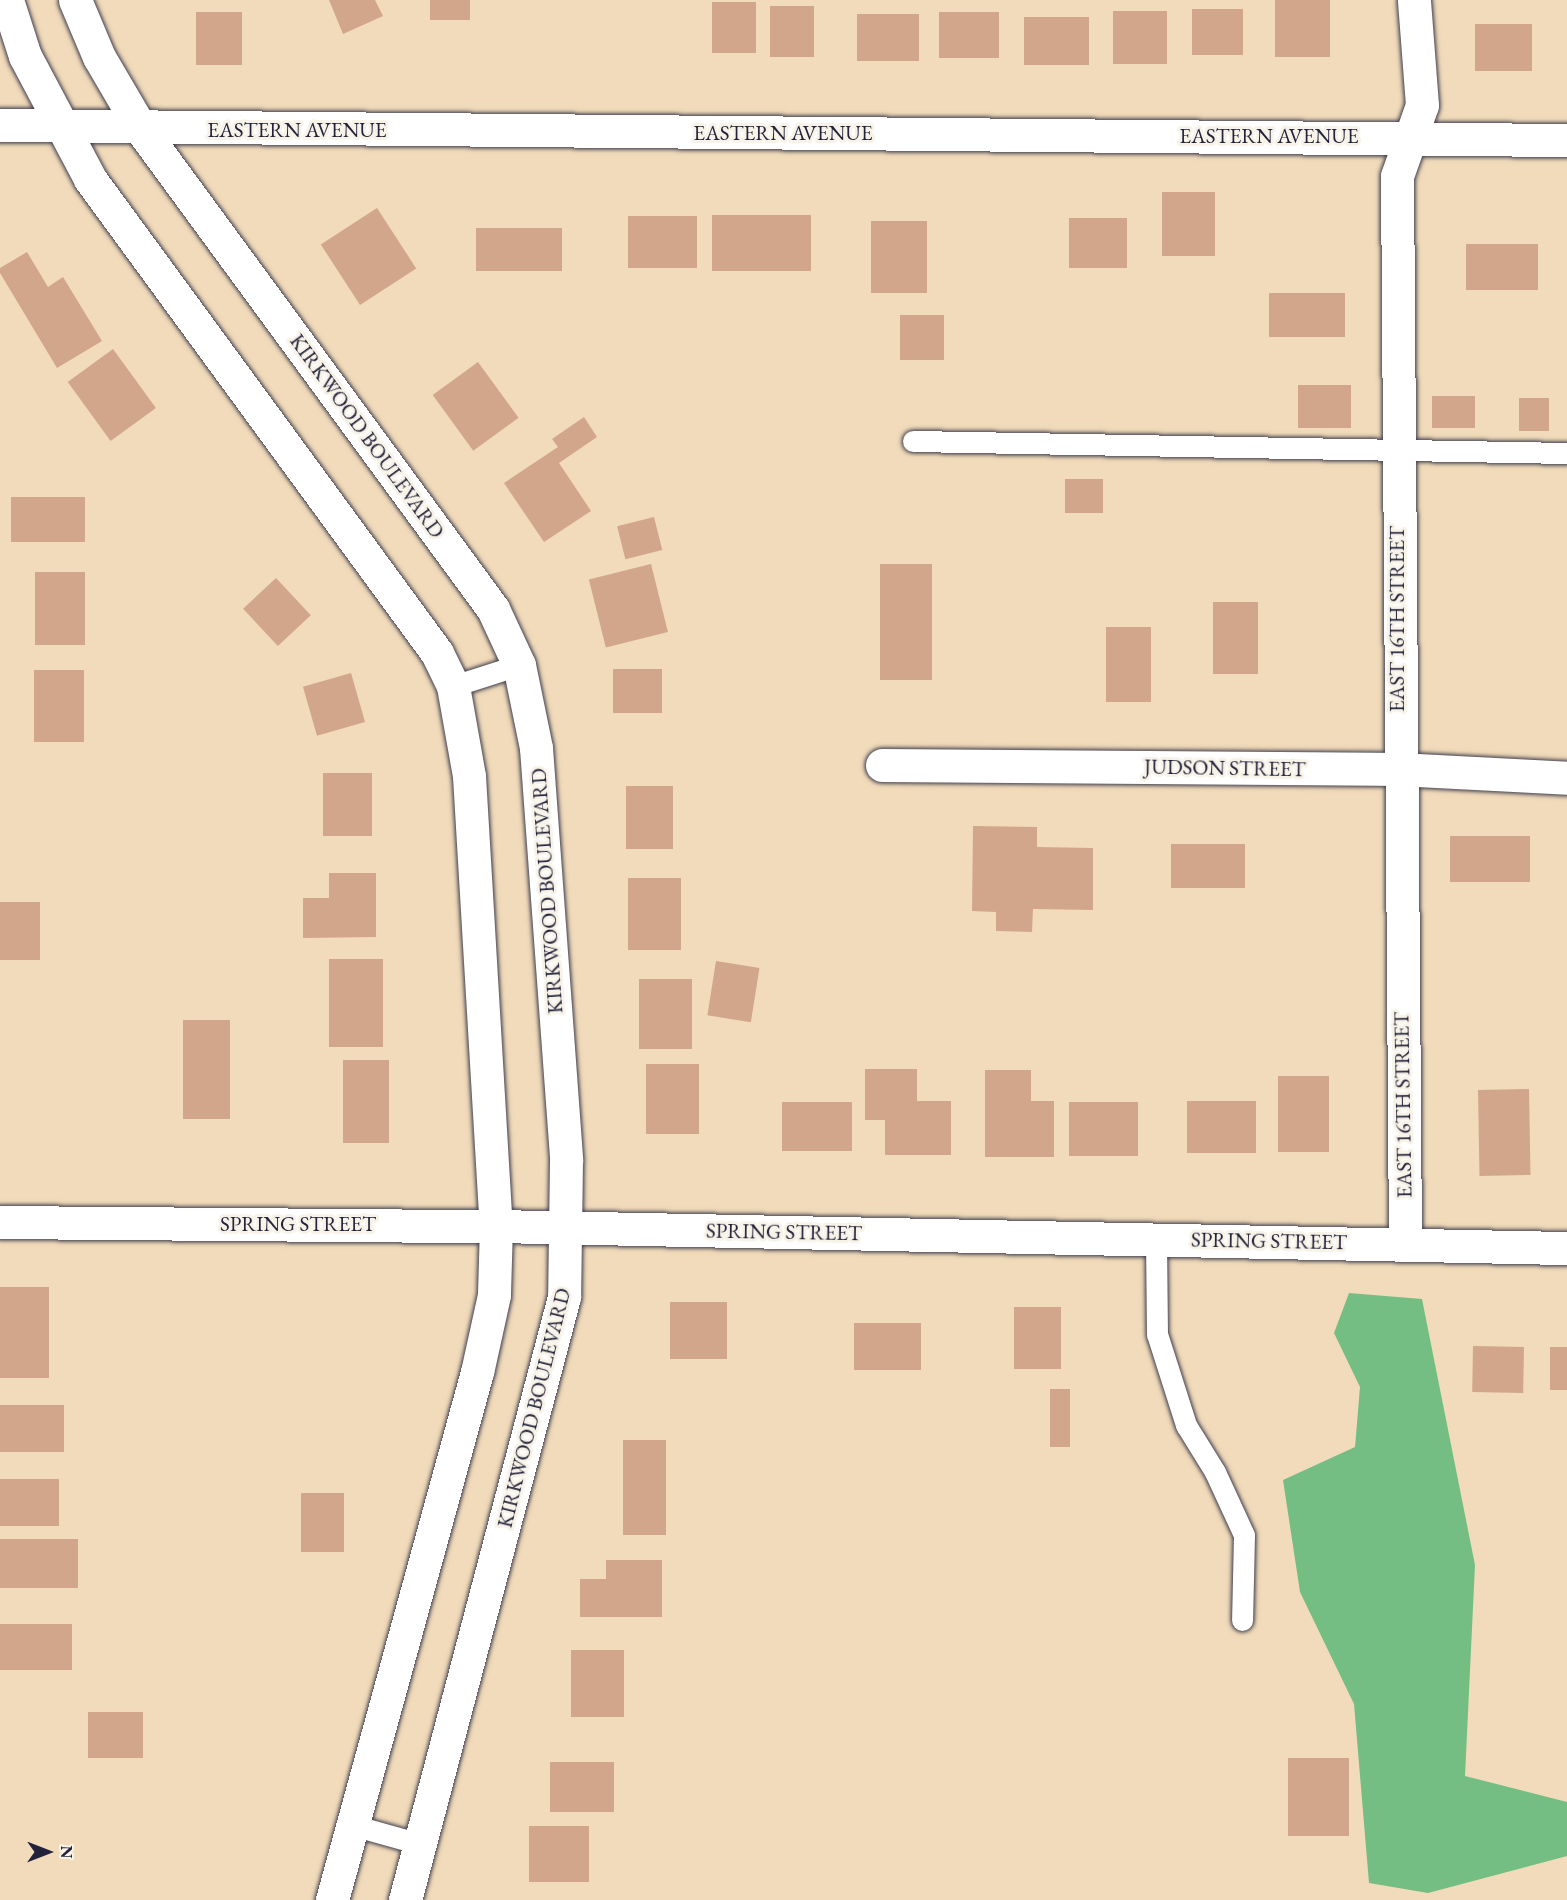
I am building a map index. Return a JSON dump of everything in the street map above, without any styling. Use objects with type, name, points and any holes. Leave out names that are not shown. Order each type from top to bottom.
[{"type":"street","points":[[7,0],[25,56],[90,179],[408,609],[437,653],[453,686],[469,776],[496,1226],[494,1294],[477,1372],[332,1900]]},
{"type":"street","name":"KIRKWOOD BOULEVARD","points":[[75,0],[99,57],[141,129],[493,609],[519,665],[536,748],[567,1228],[564,1297],[545,1381],[405,1900]]},
{"type":"street","name":"EAST 16TH STREET","points":[[1405,1242],[1398,769],[1396,176],[1422,105],[1414,0]]},
{"type":"street","name":"EASTERN AVENUE","points":[[0,125],[141,129],[1412,137],[1567,140]]},
{"type":"street","name":"JUDSON STREET","points":[[882,765],[1398,769],[1567,778]]},
{"type":"street","name":"SPRING STREET","points":[[0,1222],[496,1226],[1405,1242],[1567,1248]]},
{"type":"lane","points":[[913,441],[1567,453]]},
{"type":"lane","points":[[453,686],[519,665]]},
{"type":"lane","points":[[1156,1239],[1157,1334],[1186,1425],[1215,1472],[1244,1535],[1242,1620]]},
{"type":"lane","points":[[352,1825],[420,1844]]},
{"type":"green space","points":[[1349,1293],[1422,1299],[1475,1565],[1465,1776],[1567,1802],[1567,1856],[1428,1893],[1369,1883],[1354,1704],[1300,1592],[1283,1480],[1355,1447],[1360,1387],[1334,1333]]},
{"type":"building","points":[[329,0],[375,0],[383,16],[343,34]]},
{"type":"building","points":[[430,0],[470,0],[470,20],[430,20]]},
{"type":"building","points":[[1275,0],[1330,0],[1330,57],[1275,57]]},
{"type":"building","points":[[712,2],[756,2],[756,53],[712,53]]},
{"type":"building","points":[[770,6],[814,6],[814,57],[770,57]]},
{"type":"building","points":[[1192,9],[1243,9],[1243,55],[1192,55]]},
{"type":"building","points":[[1113,11],[1167,11],[1167,64],[1113,64]]},
{"type":"building","points":[[196,12],[242,12],[242,65],[196,65]]},
{"type":"building","points":[[939,12],[999,12],[999,58],[939,58]]},
{"type":"building","points":[[857,14],[919,14],[919,61],[857,61]]},
{"type":"building","points":[[1024,17],[1089,17],[1089,65],[1024,65]]},
{"type":"building","points":[[1475,24],[1532,24],[1532,71],[1475,71]]},
{"type":"building","points":[[1162,192],[1215,192],[1215,256],[1162,256]]},
{"type":"building","points":[[377,208],[416,268],[360,305],[321,244]]},
{"type":"building","points":[[712,215],[811,215],[811,271],[712,271]]},
{"type":"building","points":[[628,216],[697,216],[697,268],[628,268]]},
{"type":"building","points":[[1069,218],[1127,218],[1127,268],[1069,268]]},
{"type":"building","points":[[871,221],[927,221],[927,293],[871,293]]},
{"type":"building","points":[[476,228],[562,228],[562,271],[476,271]]},
{"type":"building","points":[[1466,244],[1538,244],[1538,290],[1466,290]]},
{"type":"building","points":[[27,252],[48,287],[63,277],[102,341],[57,368],[0,273],[0,268]]},
{"type":"building","points":[[1269,293],[1345,293],[1345,337],[1269,337]]},
{"type":"building","points":[[900,315],[944,315],[944,360],[900,360]]},
{"type":"building","points":[[113,349],[156,408],[111,441],[68,382]]},
{"type":"building","points":[[478,362],[519,418],[473,451],[433,395]]},
{"type":"building","points":[[1298,385],[1351,385],[1351,428],[1298,428]]},
{"type":"building","points":[[1432,396],[1475,396],[1475,428],[1432,428]]},
{"type":"building","points":[[1519,398],[1549,398],[1549,431],[1519,431]]},
{"type":"building","points":[[584,417],[597,437],[559,463],[591,511],[544,542],[504,483],[558,447],[552,439]]},
{"type":"building","points":[[1065,479],[1103,479],[1103,513],[1065,513]]},
{"type":"building","points":[[11,497],[85,497],[85,542],[11,542]]},
{"type":"building","points":[[654,517],[662,550],[625,559],[617,526]]},
{"type":"building","points":[[651,564],[668,632],[606,647],[589,579]]},
{"type":"building","points":[[880,564],[932,564],[932,680],[880,680]]},
{"type":"building","points":[[35,572],[85,572],[85,645],[35,645]]},
{"type":"building","points":[[276,578],[311,615],[278,646],[243,609]]},
{"type":"building","points":[[1213,602],[1258,602],[1258,674],[1213,674]]},
{"type":"building","points":[[1106,627],[1151,627],[1151,702],[1106,702]]},
{"type":"building","points":[[613,669],[662,669],[662,713],[613,713]]},
{"type":"building","points":[[34,670],[84,670],[84,742],[34,742]]},
{"type":"building","points":[[351,673],[365,722],[317,736],[303,687]]},
{"type":"building","points":[[323,773],[372,773],[372,836],[323,836]]},
{"type":"building","points":[[626,786],[673,786],[673,849],[626,849]]},
{"type":"building","points":[[973,826],[1037,827],[1037,847],[1093,848],[1093,910],[1033,909],[1032,932],[996,931],[996,912],[972,911]]},
{"type":"building","points":[[1450,836],[1530,836],[1530,882],[1450,882]]},
{"type":"building","points":[[1171,844],[1245,844],[1245,888],[1171,888]]},
{"type":"building","points":[[329,873],[376,873],[376,937],[303,938],[303,898],[329,898]]},
{"type":"building","points":[[628,878],[681,878],[681,950],[628,950]]},
{"type":"building","points":[[0,902],[40,902],[40,960],[0,960]]},
{"type":"building","points":[[329,959],[383,959],[383,1047],[329,1047]]},
{"type":"building","points":[[716,961],[759,968],[751,1022],[707,1015]]},
{"type":"building","points":[[639,979],[692,979],[692,1049],[639,1049]]},
{"type":"building","points":[[183,1020],[230,1020],[230,1119],[183,1119]]},
{"type":"building","points":[[343,1060],[389,1060],[389,1143],[343,1143]]},
{"type":"building","points":[[646,1064],[699,1064],[699,1134],[646,1134]]},
{"type":"building","points":[[865,1069],[917,1069],[917,1101],[951,1101],[951,1155],[885,1155],[885,1120],[865,1120]]},
{"type":"building","points":[[985,1070],[1031,1070],[1031,1101],[1054,1101],[1054,1157],[985,1157]]},
{"type":"building","points":[[1278,1076],[1329,1076],[1329,1152],[1278,1152]]},
{"type":"building","points":[[1529,1089],[1531,1175],[1480,1176],[1478,1090]]},
{"type":"building","points":[[1187,1101],[1256,1101],[1256,1153],[1187,1153]]},
{"type":"building","points":[[782,1102],[852,1102],[852,1151],[782,1151]]},
{"type":"building","points":[[1069,1102],[1138,1102],[1138,1156],[1069,1156]]},
{"type":"building","points":[[0,1287],[49,1287],[49,1378],[0,1378]]},
{"type":"building","points":[[670,1302],[727,1302],[727,1359],[670,1359]]},
{"type":"building","points":[[1014,1307],[1061,1307],[1061,1369],[1014,1369]]},
{"type":"building","points":[[854,1323],[921,1323],[921,1370],[854,1370]]},
{"type":"building","points":[[1473,1346],[1524,1347],[1523,1393],[1472,1392]]},
{"type":"building","points":[[1550,1347],[1567,1347],[1567,1390],[1550,1390]]},
{"type":"building","points":[[1050,1389],[1070,1389],[1070,1447],[1050,1447]]},
{"type":"building","points":[[0,1405],[64,1405],[64,1452],[0,1452]]},
{"type":"building","points":[[623,1440],[666,1440],[666,1535],[623,1535]]},
{"type":"building","points":[[0,1479],[59,1479],[59,1526],[0,1526]]},
{"type":"building","points":[[301,1493],[344,1493],[344,1552],[301,1552]]},
{"type":"building","points":[[0,1539],[78,1539],[78,1588],[0,1588]]},
{"type":"building","points":[[606,1560],[662,1560],[662,1617],[580,1617],[580,1579],[606,1579]]},
{"type":"building","points":[[0,1624],[72,1624],[72,1670],[0,1670]]},
{"type":"building","points":[[571,1650],[624,1650],[624,1717],[571,1717]]},
{"type":"building","points":[[88,1712],[143,1712],[143,1758],[88,1758]]},
{"type":"building","points":[[1288,1758],[1349,1758],[1349,1836],[1288,1836]]},
{"type":"building","points":[[550,1762],[614,1762],[614,1812],[550,1812]]},
{"type":"building","points":[[529,1826],[589,1826],[589,1882],[529,1882]]}]
